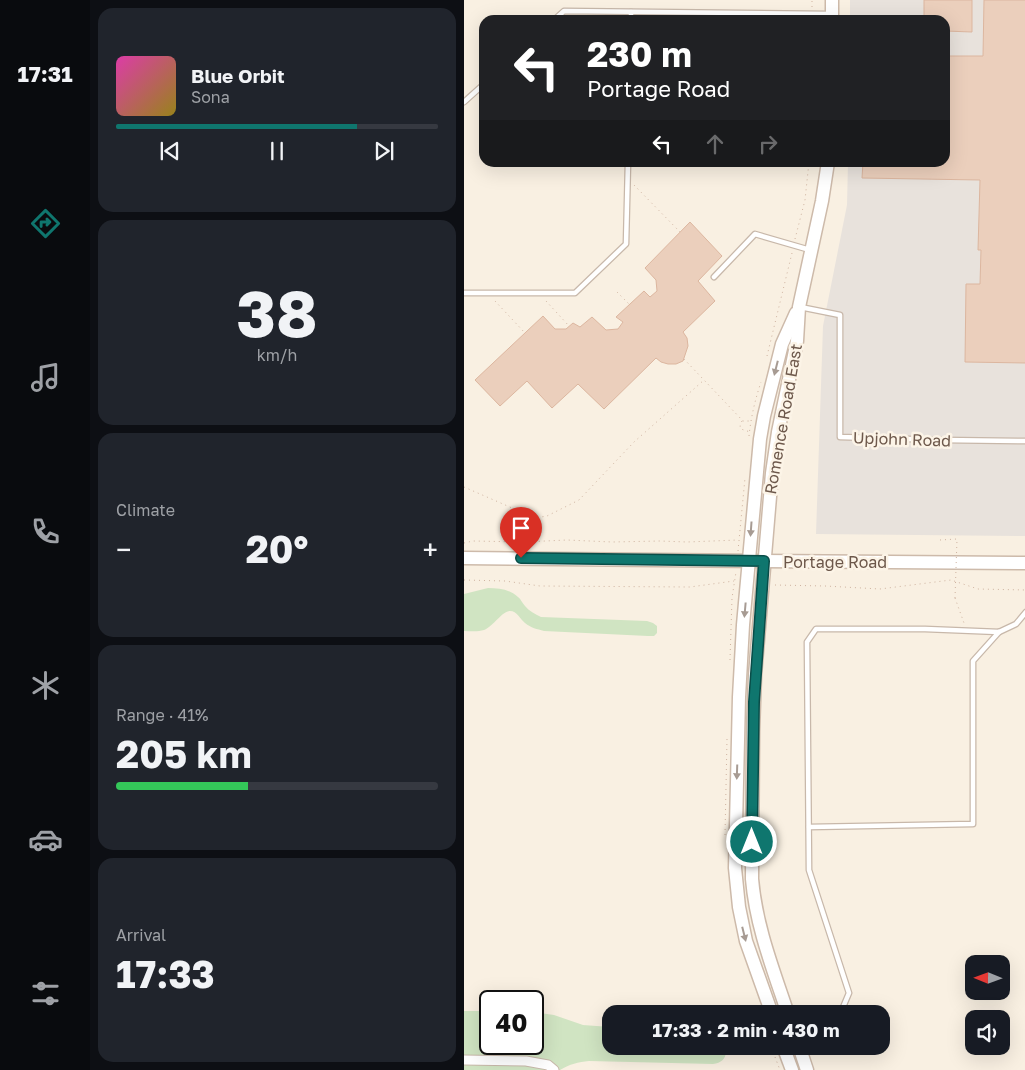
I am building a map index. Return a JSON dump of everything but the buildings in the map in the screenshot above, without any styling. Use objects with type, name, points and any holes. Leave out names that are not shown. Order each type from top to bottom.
[{"type":"street","points":[[832,0],[832,15]]},
{"type":"street","name":"Romence Road East","points":[[785,1005],[757,920],[754,900],[752,879],[754,702],[774,456],[797,341],[799,307],[822,202],[827,167]]},
{"type":"street","name":"Romence Road East","points":[[769,1005],[746,941],[738,906],[735,868],[739,697],[743,625],[757,462],[764,416],[782,344],[799,307]]},
{"type":"street","name":"Portage Road","points":[[464,558],[1025,563]]},
{"type":"street","points":[[782,1055],[792,1070]]},
{"type":"street","points":[[802,1055],[808,1070]]},
{"type":"street","points":[[464,1060],[526,1061],[548,1065],[554,1070]]},
{"type":"lane","points":[[559,15],[564,10],[752,15]]},
{"type":"lane","points":[[464,102],[479,88]]},
{"type":"lane","points":[[464,293],[575,294],[626,244],[628,167]]},
{"type":"lane","points":[[714,277],[755,234],[812,250]]},
{"type":"lane","name":"Upjohn Road","points":[[799,307],[840,315],[840,437],[1025,441]]},
{"type":"lane","points":[[808,827],[974,824],[973,661],[999,632],[1016,624],[1025,612]]},
{"type":"lane","points":[[844,1005],[849,993],[809,870],[807,642],[816,629],[925,629],[999,632]]},
{"type":"path","points":[[633,184],[680,232]]},
{"type":"path","points":[[617,292],[630,304]]},
{"type":"path","points":[[494,300],[525,333]]},
{"type":"path","points":[[546,301],[569,326]]},
{"type":"path","points":[[684,359],[743,420],[751,421]]},
{"type":"path","points":[[464,487],[535,518],[547,516],[579,500],[634,442],[704,380]]},
{"type":"path","points":[[743,420],[740,426],[741,429],[750,432]]},
{"type":"path","points":[[940,540],[957,539],[955,598],[967,631]]},
{"type":"path","points":[[464,543],[473,541],[524,542],[567,540],[612,542],[739,540]]},
{"type":"path","points":[[464,580],[505,581],[540,586],[670,587],[690,587],[735,581]]},
{"type":"path","points":[[775,585],[880,589],[952,580],[978,588],[1025,590]]},
{"type":"path","points":[[779,1055],[780,1070]]},
{"type":"shaded area","points":[[850,0],[1025,0],[1025,536],[816,534],[823,326],[847,205],[848,167],[950,167],[950,15],[850,15]]},
{"type":"green space","points":[[488,588],[511,592],[534,614],[541,617],[647,621],[657,626],[657,633],[654,636],[648,636],[544,631],[530,626],[512,611],[504,613],[484,630],[464,631],[464,594]]},
{"type":"green space","points":[[464,1011],[479,1011],[479,1055],[544,1055],[544,1014],[583,1025],[602,1026],[602,1055],[725,1055],[722,1061],[713,1064],[589,1061],[567,1066],[560,1070],[464,1070]]},
{"type":"route","points":[[521,558],[764,561],[755,675],[752,842]]}]
